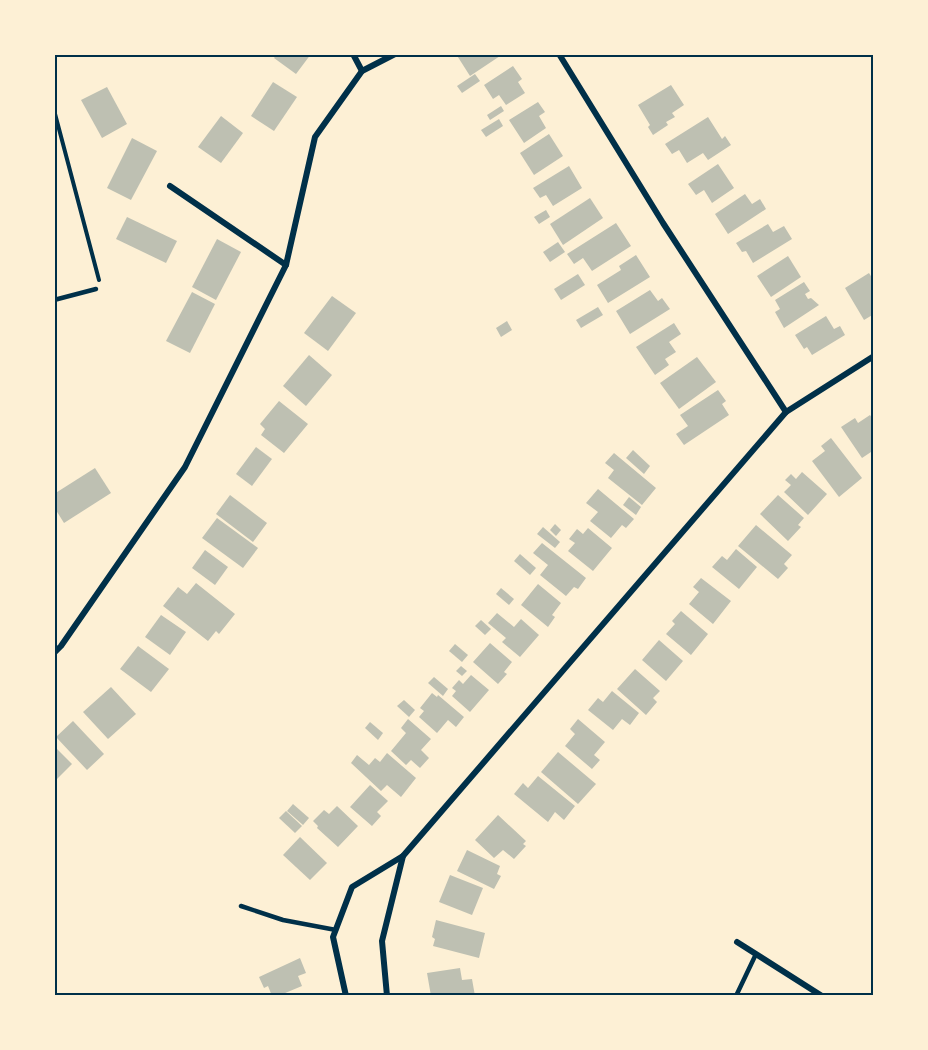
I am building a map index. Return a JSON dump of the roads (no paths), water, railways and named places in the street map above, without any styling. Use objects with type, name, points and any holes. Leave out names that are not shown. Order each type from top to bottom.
[{"type":"street","points":[[353,54],[362,71]]},
{"type":"street","points":[[54,653],[185,467],[286,265],[315,137],[362,71],[395,54]]},
{"type":"street","points":[[559,54],[663,224],[786,412]]},
{"type":"street","points":[[170,186],[286,265]]},
{"type":"street","points":[[346,996],[333,937],[352,887],[403,856],[786,412],[874,356]]},
{"type":"street","points":[[387,996],[382,941],[403,856]]},
{"type":"street","points":[[737,942],[822,996]]},
{"type":"lane","points":[[54,300],[96,289]]},
{"type":"lane","points":[[242,906],[284,920],[336,930]]},
{"type":"lane","points":[[736,996],[756,954]]}]
